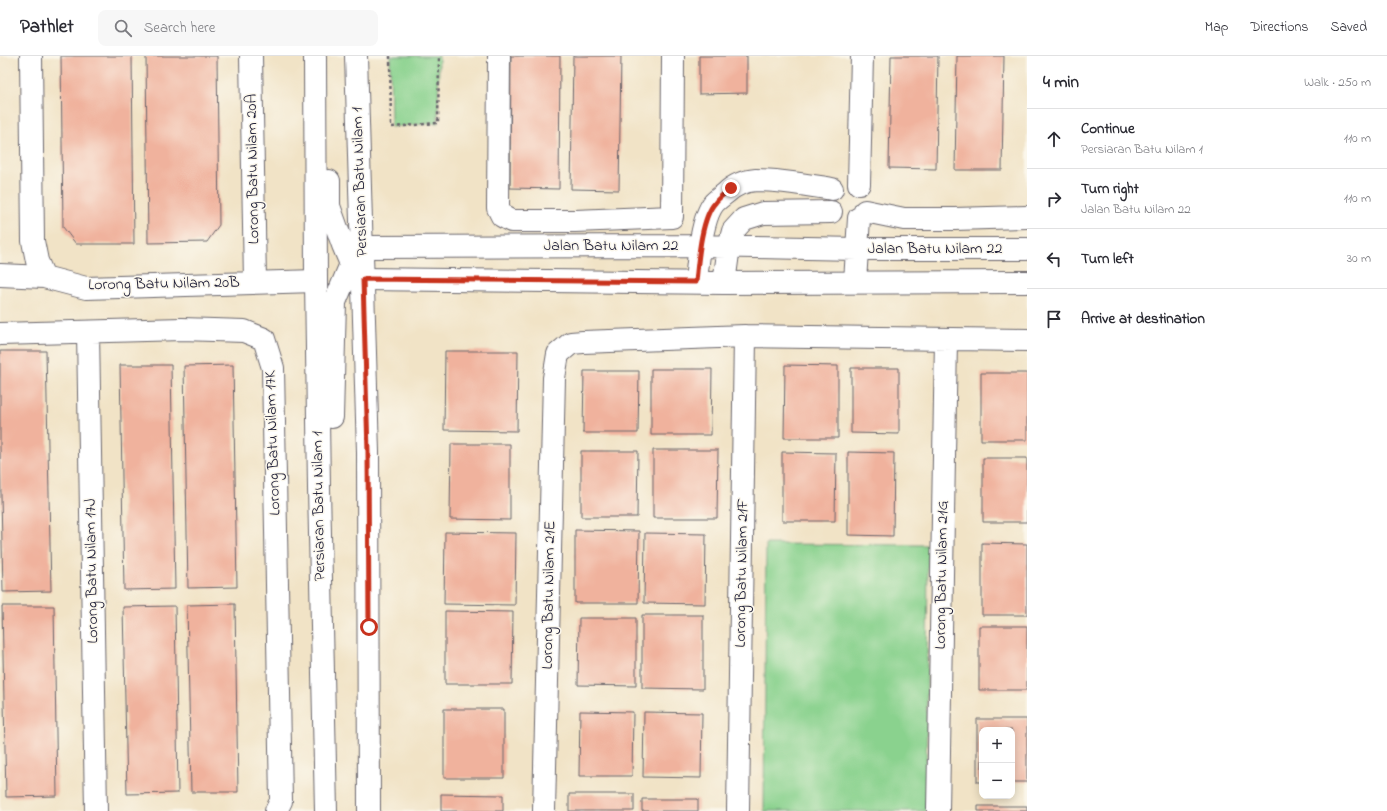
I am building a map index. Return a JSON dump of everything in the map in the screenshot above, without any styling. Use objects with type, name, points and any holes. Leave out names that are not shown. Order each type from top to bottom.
[{"type":"street","points":[[31,56],[33,241],[37,261],[44,277]]},
{"type":"street","name":"Lorong Batu Nilam 20A","points":[[251,56],[255,282]]},
{"type":"street","name":"Persiaran Batu Nilam 1","points":[[315,56],[319,488],[326,811]]},
{"type":"street","points":[[319,488],[331,448],[335,302],[359,263],[342,245],[329,206],[326,71],[322,56]]},
{"type":"street","name":"Persiaran Batu Nilam 1","points":[[356,56],[359,263],[368,460],[369,811]]},
{"type":"street","points":[[499,56],[498,208],[502,216],[511,221],[561,221],[672,217],[673,56]]},
{"type":"street","points":[[859,184],[862,56]]},
{"type":"street","points":[[696,282],[699,246],[708,216],[714,204],[731,188],[755,180],[789,182],[832,189]]},
{"type":"street","points":[[855,282],[857,249],[862,214],[868,202],[866,191],[859,184],[844,180],[832,189],[828,201],[831,212],[839,219],[849,221],[862,214],[904,218],[954,219],[1027,217]]},
{"type":"street","points":[[724,283],[729,246],[733,231],[744,219],[763,212],[831,212]]},
{"type":"street","name":"Jalan Batu Nilam 22","points":[[359,263],[699,246],[857,249],[1027,249]]},
{"type":"street","name":"Jalan Batu Nilam 22","points":[[359,263],[724,283],[1027,282]]},
{"type":"street","name":"Lorong Batu Nilam 20B","points":[[0,275],[44,277],[86,288],[316,281]]},
{"type":"street","name":"Lorong Batu Nilam 17K","points":[[0,334],[182,329],[244,331],[264,339],[273,368],[281,801],[276,811]]},
{"type":"street","name":"Lorong Batu Nilam 17J","points":[[88,332],[96,811]]},
{"type":"street","name":"Lorong Batu Nilam 21E","points":[[544,811],[554,378],[558,354],[571,343],[745,336],[1027,340]]},
{"type":"street","name":"Lorong Batu Nilam 21F","points":[[738,811],[745,336]]},
{"type":"street","name":"Lorong Batu Nilam 21G","points":[[938,811],[946,339]]},
{"type":"path","points":[[390,56],[392,127],[438,123],[439,56]]},
{"type":"green space","points":[[390,56],[439,56],[438,123],[391,127]]},
{"type":"green space","points":[[766,544],[928,545],[926,811],[764,811]]},
{"type":"building","points":[[61,56],[132,56],[134,244],[76,244],[63,227]]},
{"type":"building","points":[[146,56],[217,56],[219,225],[207,242],[148,243]]},
{"type":"building","points":[[511,56],[560,56],[559,189],[510,188]]},
{"type":"building","points":[[573,56],[621,56],[619,190],[571,189]]},
{"type":"building","points":[[699,56],[747,56],[747,93],[699,94]]},
{"type":"building","points":[[891,56],[938,56],[936,169],[889,168]]},
{"type":"building","points":[[957,56],[1004,56],[1002,170],[955,170]]},
{"type":"building","points":[[0,351],[46,351],[51,591],[3,592]]},
{"type":"building","points":[[445,351],[518,351],[517,431],[444,430]]},
{"type":"building","points":[[120,365],[171,365],[175,589],[124,590]]},
{"type":"building","points":[[233,365],[237,587],[188,588],[184,366]]},
{"type":"building","points":[[785,365],[838,366],[838,438],[784,438]]},
{"type":"building","points":[[851,368],[899,368],[899,434],[851,433]]},
{"type":"building","points":[[651,369],[712,369],[711,435],[651,435]]},
{"type":"building","points":[[584,371],[639,371],[638,433],[583,433]]},
{"type":"building","points":[[981,373],[1027,373],[1027,440],[981,440]]},
{"type":"building","points":[[451,444],[510,444],[510,520],[450,519]]},
{"type":"building","points":[[653,450],[718,450],[717,518],[653,518]]},
{"type":"building","points":[[581,451],[638,451],[637,517],[581,517]]},
{"type":"building","points":[[782,452],[836,453],[835,521],[782,521]]},
{"type":"building","points":[[848,452],[894,453],[893,536],[848,535]]},
{"type":"building","points":[[983,458],[1027,458],[1027,522],[983,522]]},
{"type":"building","points":[[575,530],[639,531],[638,603],[575,603]]},
{"type":"building","points":[[445,532],[516,533],[515,605],[444,604]]},
{"type":"building","points":[[645,533],[706,534],[705,604],[644,603]]},
{"type":"building","points":[[982,543],[1027,544],[1027,615],[982,615]]},
{"type":"building","points":[[235,604],[238,792],[191,792],[187,605]]},
{"type":"building","points":[[2,606],[54,606],[57,796],[6,797]]},
{"type":"building","points":[[175,606],[178,793],[127,794],[123,607]]},
{"type":"building","points":[[445,611],[513,612],[512,684],[445,684]]},
{"type":"building","points":[[642,615],[703,615],[703,689],[642,688]]},
{"type":"building","points":[[579,618],[636,618],[636,686],[578,685]]},
{"type":"building","points":[[979,626],[1027,626],[1027,690],[979,690]]},
{"type":"building","points":[[444,709],[504,709],[504,778],[444,778]]},
{"type":"building","points":[[580,711],[633,712],[632,776],[579,776]]},
{"type":"building","points":[[644,712],[702,713],[701,778],[643,777]]},
{"type":"building","points":[[977,719],[1027,719],[1027,782],[1015,782],[1015,727],[979,727],[979,782],[977,782]]},
{"type":"building","points":[[441,794],[503,795],[503,811],[441,811]]},
{"type":"building","points":[[569,794],[634,794],[634,811],[569,811]]},
{"type":"building","points":[[642,799],[698,799],[698,811],[642,811]]},
{"type":"building","points":[[978,806],[1027,806],[1027,811],[978,811]]},
{"type":"route","points":[[369,627],[368,452],[363,279],[696,282],[699,246],[708,216],[714,204],[731,188]]}]
